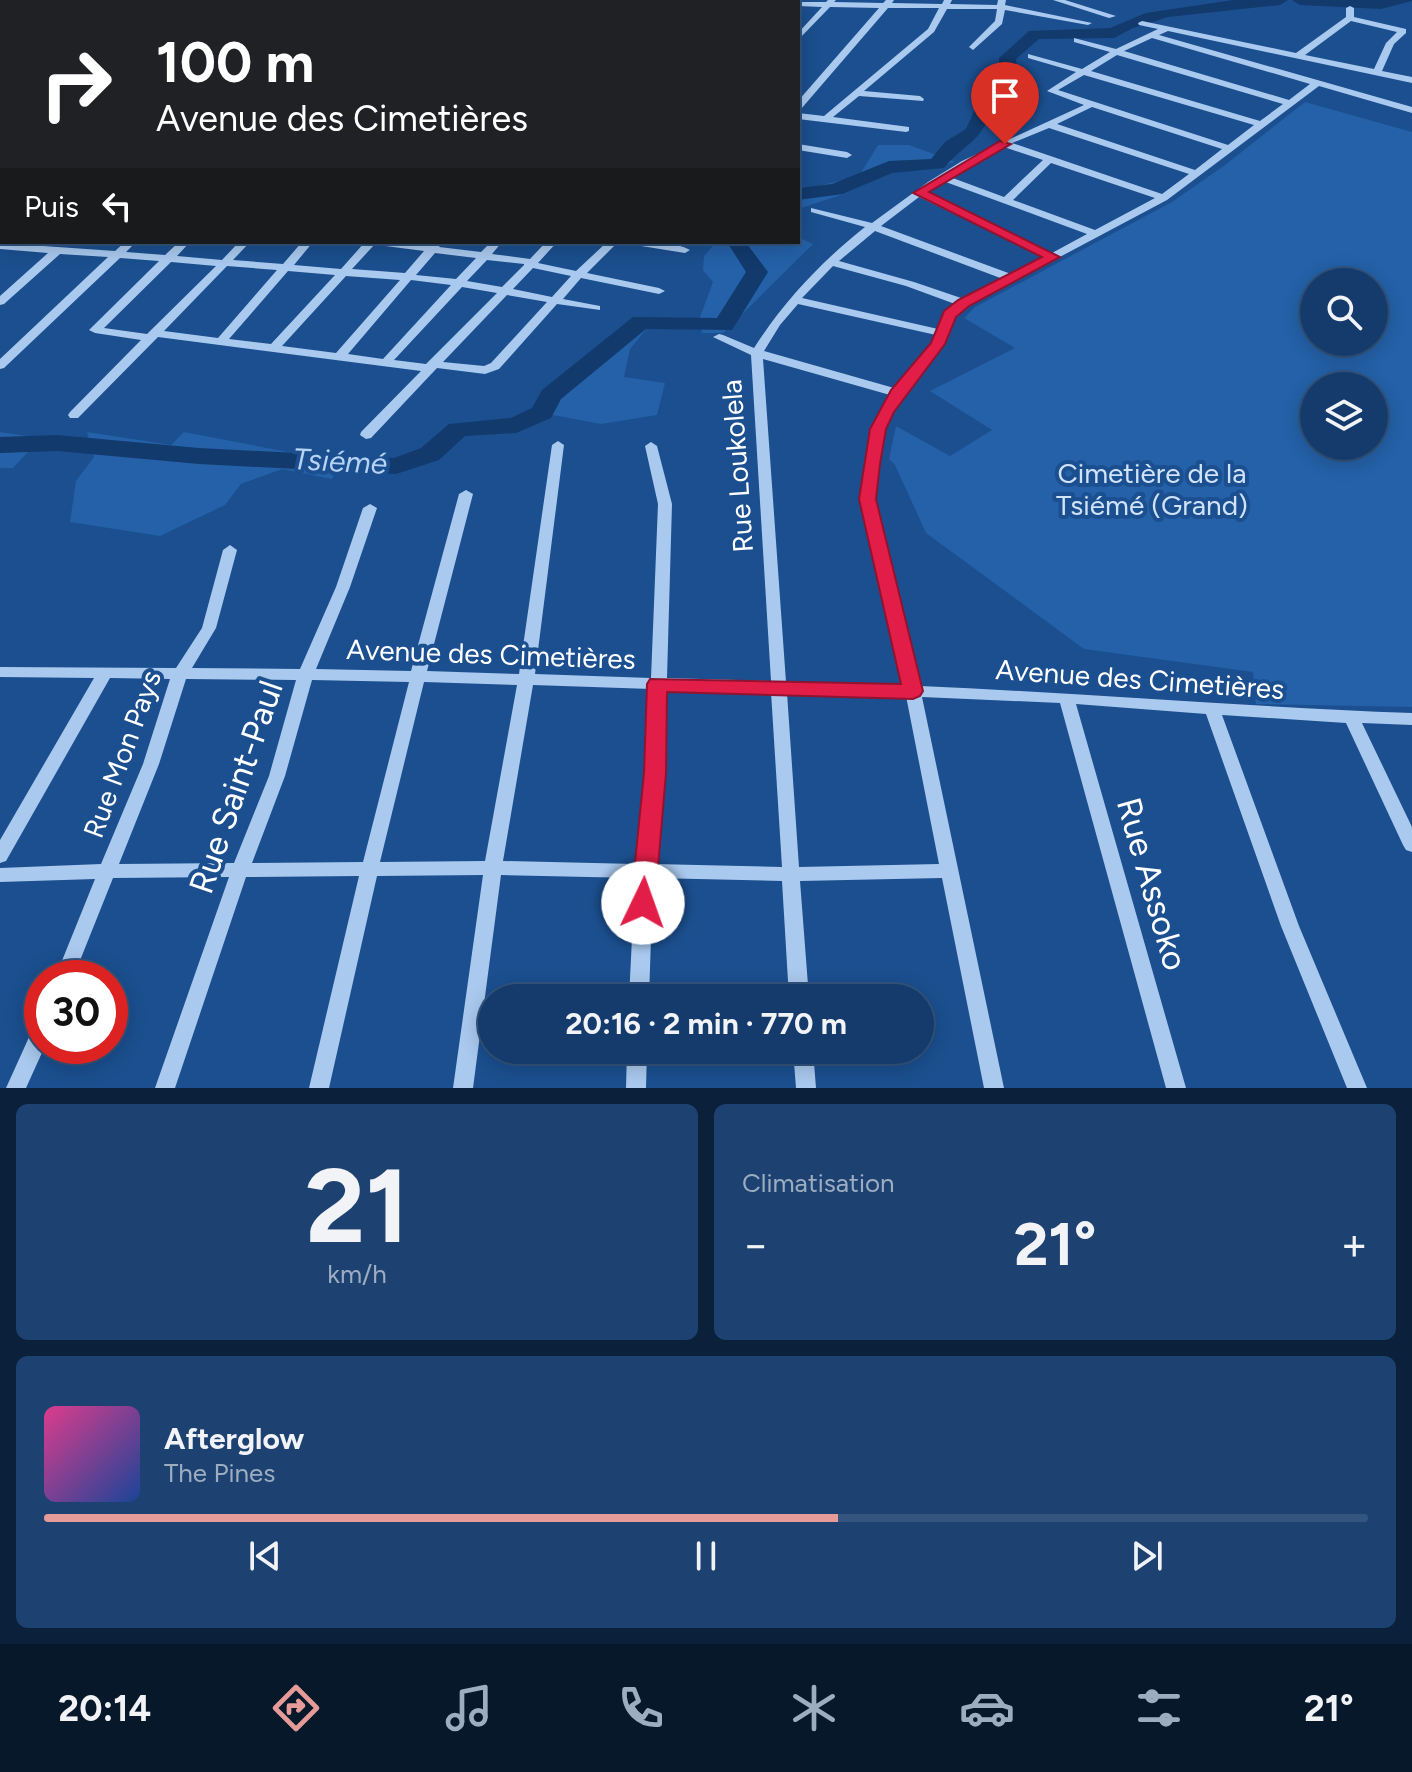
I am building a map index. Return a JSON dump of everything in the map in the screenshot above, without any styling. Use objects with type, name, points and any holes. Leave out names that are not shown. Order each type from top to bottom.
[{"type":"street","points":[[1057,0],[1112,16]]},
{"type":"street","points":[[800,36],[831,2]]},
{"type":"street","points":[[800,105],[889,2]]},
{"type":"street","points":[[826,119],[903,57],[931,30],[947,2]]},
{"type":"street","points":[[800,4],[1003,3],[1088,23]]},
{"type":"street","points":[[973,47],[999,22],[1003,3]]},
{"type":"street","points":[[1350,8],[1350,18]]},
{"type":"street","points":[[1299,55],[1350,18],[1403,31],[1390,43],[1377,72]]},
{"type":"street","points":[[1142,23],[1412,80]]},
{"type":"street","points":[[1167,28],[1116,52],[1051,91],[1230,149]]},
{"type":"street","points":[[1153,36],[1412,110]]},
{"type":"street","points":[[1077,40],[1289,103]]},
{"type":"street","points":[[1031,56],[1260,124]]},
{"type":"street","points":[[994,1088],[913,691],[868,499],[878,429],[897,393],[929,356],[949,315],[963,303],[1163,198],[1317,83]]},
{"type":"street","points":[[855,93],[920,99]]},
{"type":"street","name":"Rue Loukolela","points":[[798,984],[757,353],[775,324],[872,226],[943,178],[1005,144],[1092,104]]},
{"type":"street","points":[[800,116],[906,129]]},
{"type":"street","points":[[1050,125],[1198,174]]},
{"type":"street","points":[[1005,144],[1163,198]]},
{"type":"street","points":[[800,147],[847,155]]},
{"type":"street","points":[[1007,200],[1049,160]]},
{"type":"street","points":[[943,178],[1097,234]]},
{"type":"street","points":[[919,193],[1053,257]]},
{"type":"street","points":[[815,210],[872,226],[1011,278]]},
{"type":"street","points":[[0,302],[65,244]]},
{"type":"street","points":[[0,365],[129,244]]},
{"type":"street","points":[[183,244],[95,330],[385,363],[479,370],[495,366],[579,274],[611,244]]},
{"type":"street","points":[[74,415],[243,244]]},
{"type":"street","points":[[220,342],[306,244]]},
{"type":"street","points":[[274,348],[369,244]]},
{"type":"street","points":[[385,363],[495,244]]},
{"type":"street","points":[[366,435],[550,244]]},
{"type":"street","points":[[648,244],[685,250]]},
{"type":"street","points":[[340,356],[436,245],[659,291]]},
{"type":"street","points":[[4,247],[228,261],[409,277],[460,283],[596,308]]},
{"type":"street","points":[[834,263],[910,284],[963,303]]},
{"type":"street","points":[[797,300],[941,333]]},
{"type":"street","points":[[719,337],[757,353],[897,393]]},
{"type":"street","points":[[463,1088],[493,868],[526,680],[558,445]]},
{"type":"street","points":[[640,984],[644,871],[655,773],[665,504],[651,446]]},
{"type":"street","points":[[319,1088],[418,677],[466,494]]},
{"type":"street","name":"Rue Saint-Paul","points":[[165,1088],[240,870],[277,776],[305,676],[343,587],[370,508]]},
{"type":"street","name":"Rue Mon Pays","points":[[72,960],[151,764],[179,676],[209,628],[230,550]]},
{"type":"street","name":"Avenue des Cimetières","points":[[0,672],[418,677],[913,691],[1412,719]]},
{"type":"street","points":[[0,856],[105,673]]},
{"type":"street","name":"Rue Assoko","points":[[1066,698],[1176,1088]]},
{"type":"street","points":[[1212,709],[1290,926],[1357,1088]]},
{"type":"street","points":[[1351,717],[1412,845]]},
{"type":"street","points":[[0,875],[109,871],[493,868],[789,874],[948,871]]},
{"type":"street","points":[[16,1088],[27,1064]]},
{"type":"street","points":[[636,1088],[637,1064]]},
{"type":"street","points":[[804,1064],[806,1088]]},
{"type":"green space","name":"Cimetière de la Tsiémé (Grand)","points":[[1305,102],[1412,132],[1412,707],[1256,704],[1253,672],[1084,649],[926,533],[895,465],[889,459],[896,426],[950,456],[992,430],[930,391],[1015,348],[964,318],[975,307],[1172,202]]},
{"type":"green space","points":[[878,145],[909,145],[956,162],[929,169],[900,169],[844,194],[800,208],[800,186],[810,188],[859,176]]},
{"type":"green space","points":[[800,238],[813,244],[723,333],[702,333],[699,320],[713,282],[703,270],[704,256],[714,244],[800,244]]},
{"type":"green space","points":[[648,327],[630,349],[624,377],[665,383],[657,415],[601,424],[542,413],[625,328]]},
{"type":"green space","points":[[0,432],[41,438],[13,468],[0,468]]},
{"type":"green space","points":[[87,432],[171,445],[184,432],[340,462],[332,479],[282,469],[241,484],[225,505],[160,536],[70,522],[76,481],[94,457]]},
{"type":"waterway","name":"Tsiémé","points":[[800,194],[836,190],[889,167],[937,164],[952,146],[974,132],[981,113],[1031,95],[1009,79],[1007,58],[1035,34],[1114,33],[1127,24],[1168,13],[1280,0]]},
{"type":"waterway","name":"Tsiémé","points":[[1300,0],[1381,4],[1405,0]]},
{"type":"waterway","name":"Tsiémé","points":[[0,445],[57,443],[199,456],[396,466],[430,454],[458,429],[516,425],[542,413],[551,395],[641,322],[724,325],[757,272],[736,244]]},
{"type":"route","points":[[643,903],[655,773],[657,684],[913,691],[868,499],[871,464],[878,429],[886,412],[897,393],[938,344],[949,315],[963,303],[1053,257],[919,193],[1005,144]]}]
